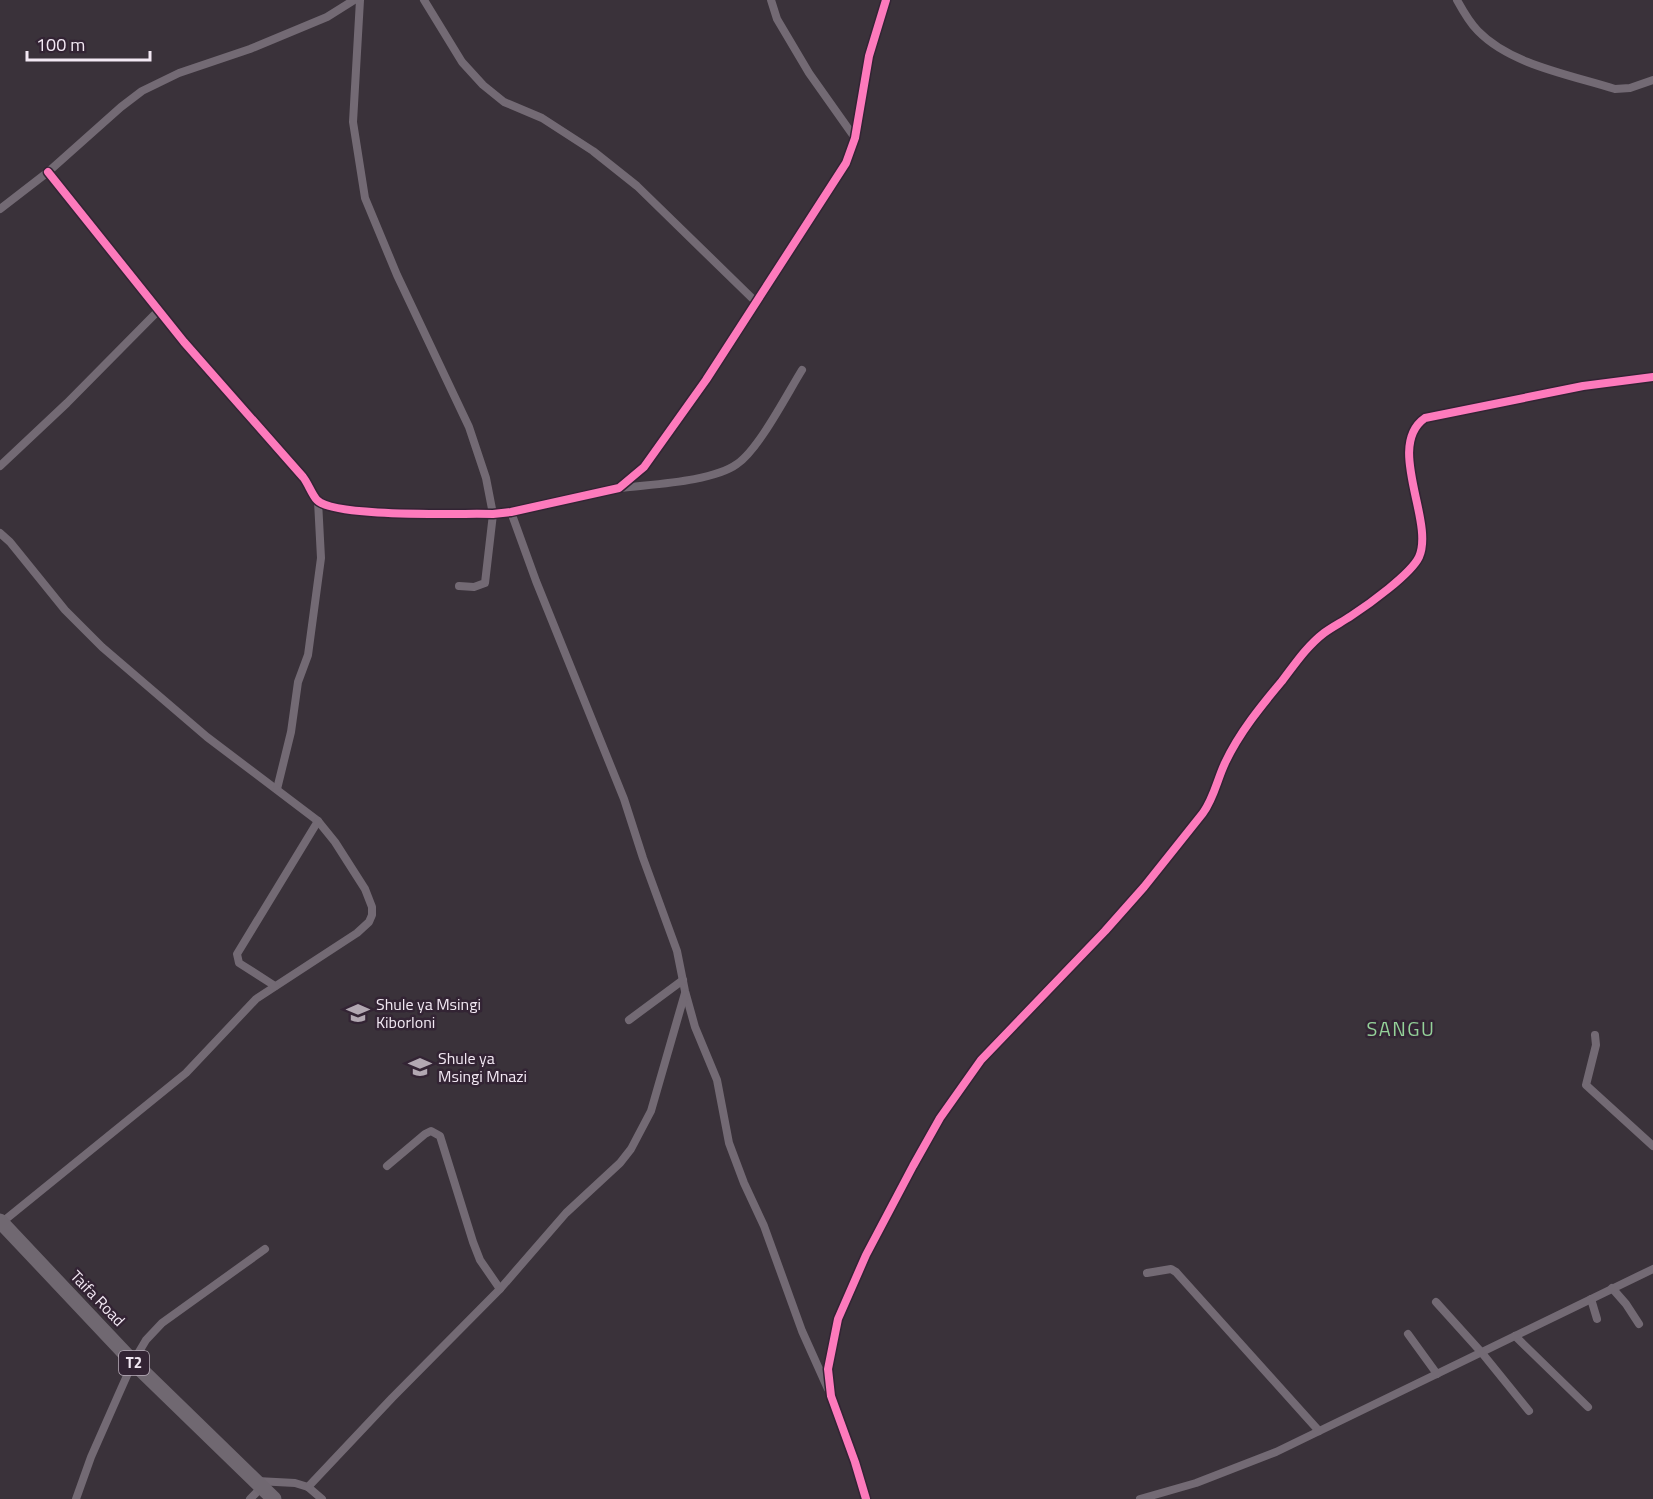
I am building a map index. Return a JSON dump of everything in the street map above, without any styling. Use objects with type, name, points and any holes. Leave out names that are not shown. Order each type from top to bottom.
[{"type":"highway","name":"Taifa Road","points":[[0,1223],[133,1362],[274,1499]]},
{"type":"street","points":[[0,208],[48,172],[142,91],[179,73],[250,49],[327,16],[354,0]]},
{"type":"street","points":[[360,0],[352,122],[365,198],[397,275],[469,427],[486,478],[493,514],[485,583],[474,587],[459,586]]},
{"type":"street","points":[[424,0],[462,62],[483,86],[504,102],[542,118],[593,150],[637,186],[756,302]]},
{"type":"street","points":[[771,0],[777,20],[809,73],[855,138]]},
{"type":"street","points":[[619,488],[644,466],[706,380],[846,163],[855,138],[869,56],[886,0]]},
{"type":"street","points":[[1457,0],[1477,31],[1506,53],[1522,60],[1616,88],[1630,88],[1653,80]]},
{"type":"street","points":[[48,172],[158,311],[303,477],[318,501],[321,558],[308,655],[298,682],[291,732],[277,789]]},
{"type":"street","points":[[0,466],[67,403],[158,311]]},
{"type":"street","points":[[318,501],[339,509],[373,512],[493,514],[512,512],[619,488],[718,474],[736,465],[747,456],[802,370]]},
{"type":"street","points":[[831,1396],[828,1369],[838,1319],[866,1255],[912,1166],[940,1118],[981,1060],[1105,931],[1199,819],[1209,806],[1225,762],[1245,730],[1306,650],[1324,633],[1352,616],[1400,579],[1420,555],[1421,533],[1410,457],[1410,439],[1417,424],[1425,418],[1583,386],[1653,377]]},
{"type":"street","points":[[512,512],[536,581],[624,799],[677,951],[695,1027],[717,1080],[729,1143],[764,1226],[802,1331],[831,1396],[866,1499]]},
{"type":"street","points":[[0,533],[10,542],[65,610],[102,647],[207,737],[318,821],[335,842],[365,889],[372,908],[369,922],[357,933],[256,999],[186,1073],[0,1223]]},
{"type":"street","points":[[275,986],[240,963],[237,954],[318,821]]},
{"type":"street","points":[[628,1020],[683,980]]},
{"type":"street","points":[[308,1487],[500,1288],[566,1213],[632,1149],[651,1111],[685,992]]},
{"type":"street","points":[[1595,1035],[1596,1045],[1586,1085],[1653,1146]]},
{"type":"street","points":[[387,1166],[425,1134],[431,1131],[440,1136],[472,1242],[480,1260],[500,1288]]},
{"type":"street","points":[[76,1499],[91,1457],[133,1362],[146,1340],[162,1323],[265,1249]]},
{"type":"street","points":[[1147,1273],[1171,1269],[1176,1272],[1319,1431]]},
{"type":"street","points":[[1140,1499],[1196,1484],[1237,1469],[1653,1269]]},
{"type":"street","points":[[1612,1288],[1640,1324]]},
{"type":"street","points":[[1591,1299],[1597,1319]]},
{"type":"street","points":[[1436,1302],[1482,1353],[1529,1411]]},
{"type":"street","points":[[1408,1334],[1437,1374]]},
{"type":"street","points":[[1515,1336],[1588,1407]]},
{"type":"street","points":[[250,1499],[259,1484],[294,1484],[308,1487],[322,1499]]},
{"type":"cycle path","points":[[48,172],[184,342],[303,477],[317,500],[328,506],[372,512],[429,514],[511,512],[619,488],[644,467],[706,380],[846,163],[855,138],[869,56],[886,0]]},
{"type":"cycle path","points":[[866,1499],[831,1396],[828,1369],[838,1319],[866,1255],[940,1118],[981,1060],[1105,931],[1144,887],[1203,813],[1213,795],[1225,763],[1258,710],[1318,638],[1378,597],[1407,572],[1419,557],[1422,542],[1421,524],[1410,465],[1409,446],[1414,431],[1425,418],[1583,386],[1653,377]]},
{"type":"place","name":"Shule ya Msingi Kiborloni","points":[[358,1013]]},
{"type":"place","name":"Shule ya Msingi Mnazi","points":[[420,1067]]},
{"type":"district","name":"SANGU","points":[[1401,1029]]}]
